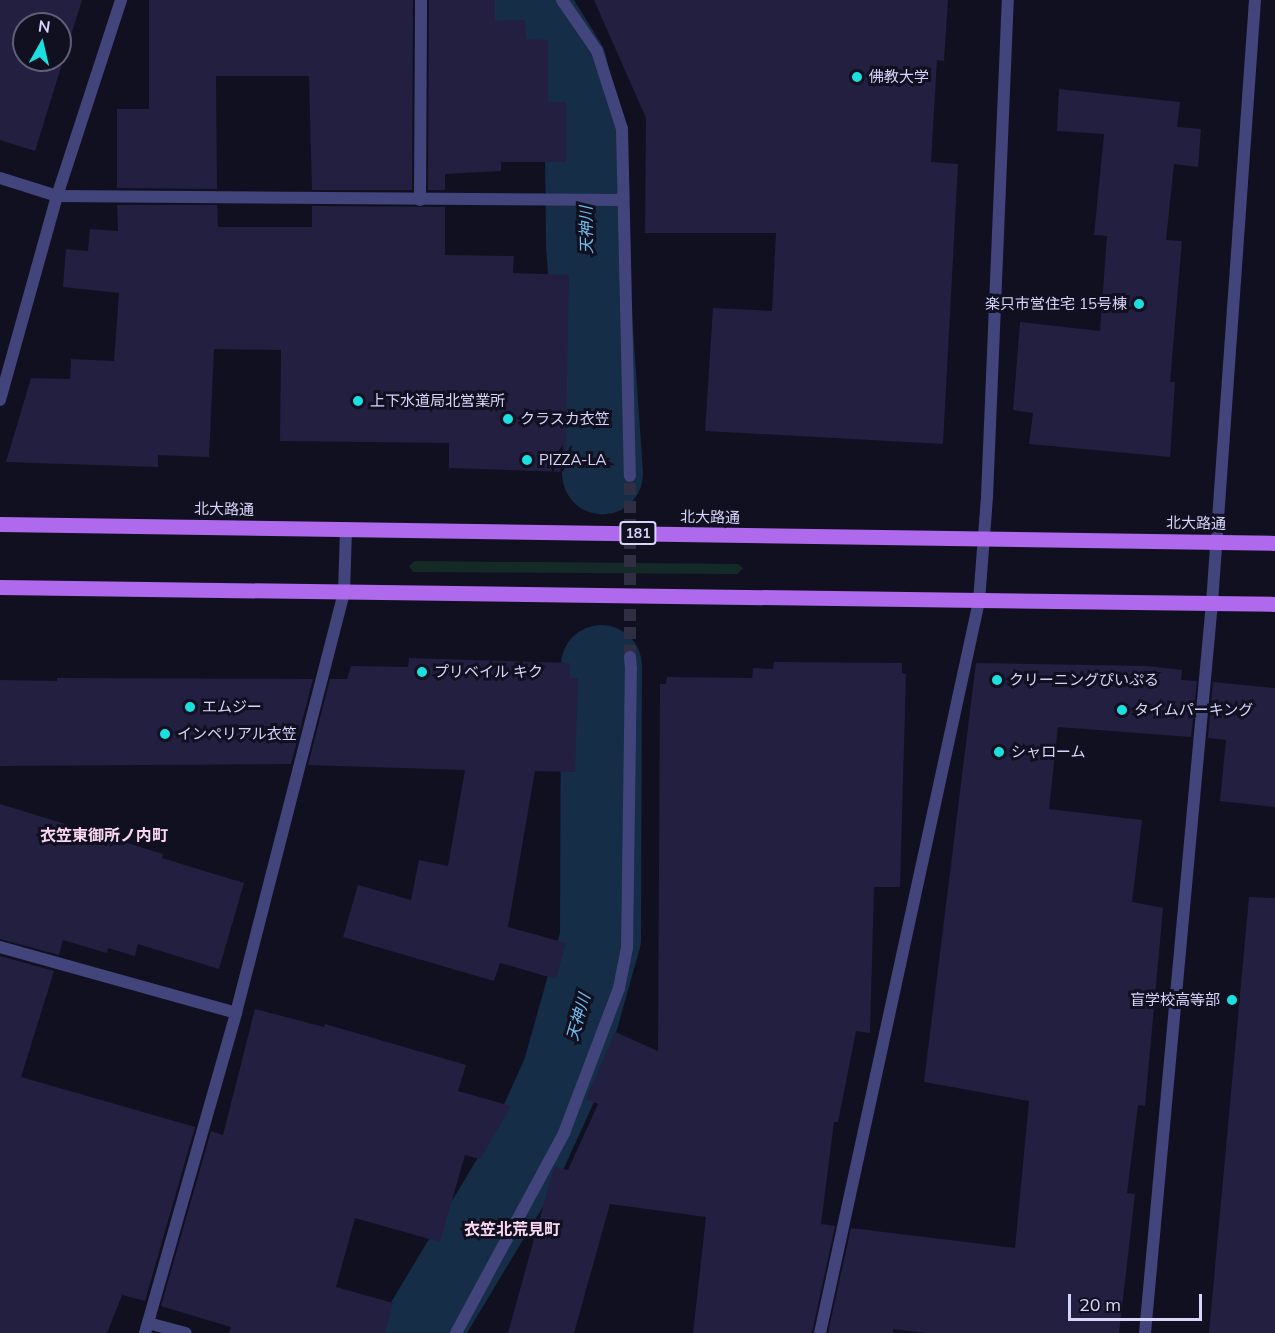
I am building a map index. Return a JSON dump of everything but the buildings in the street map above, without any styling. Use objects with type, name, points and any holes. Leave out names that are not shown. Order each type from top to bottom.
[{"type":"main road","name":"北大路通","points":[[0,524],[1275,543]]},
{"type":"main road","points":[[0,586],[344,593],[1275,604]]},
{"type":"street","points":[[0,400],[57,196],[121,0]]},
{"type":"street","points":[[420,200],[421,0]]},
{"type":"street","points":[[562,0],[597,51],[622,129],[630,476]]},
{"type":"street","points":[[820,1333],[979,601],[985,537],[1008,0]]},
{"type":"street","points":[[1144,1333],[1212,603],[1255,0]]},
{"type":"street","points":[[0,178],[57,196],[622,200]]},
{"type":"street","points":[[186,1333],[147,1328],[236,1013],[344,593],[346,528]]},
{"type":"street","points":[[456,1333],[564,1133],[619,988],[627,948],[630,663]]},
{"type":"street","points":[[0,947],[236,1013]]},
{"type":"green space","points":[[415,561],[738,564],[743,568],[737,574],[413,572],[409,566]]},
{"type":"waterway","name":"天神川","points":[[526,0],[566,64],[585,149],[586,244],[602,473]]},
{"type":"waterway","name":"天神川","points":[[419,1333],[521,1163],[562,1073],[600,938],[601,665]]},
{"type":"tunnel","points":[[630,476],[630,657]]},
{"type":"place","name":"佛教大学","points":[[857,77]]},
{"type":"place","name":"楽只市営住宅 15号棟","points":[[1139,304]]},
{"type":"place","name":"上下水道局北営業所","points":[[358,401]]},
{"type":"place","name":"クラスカ衣笠","points":[[508,419]]},
{"type":"place","name":"PIZZA-LA","points":[[527,460]]},
{"type":"place","name":"プリベイル キク","points":[[422,672]]},
{"type":"place","name":"クリーニングぴいぷる","points":[[997,680]]},
{"type":"place","name":"エムジー","points":[[190,707]]},
{"type":"place","name":"タイムパーキング","points":[[1122,710]]},
{"type":"place","name":"インペリアル衣笠","points":[[165,734]]},
{"type":"place","name":"シャローム","points":[[999,752]]},
{"type":"place","name":"盲学校高等部","points":[[1232,1000]]},
{"type":"district","name":"衣笠東御所ノ内町","points":[[104,835]]},
{"type":"district","name":"衣笠北荒見町","points":[[512,1229]]}]
